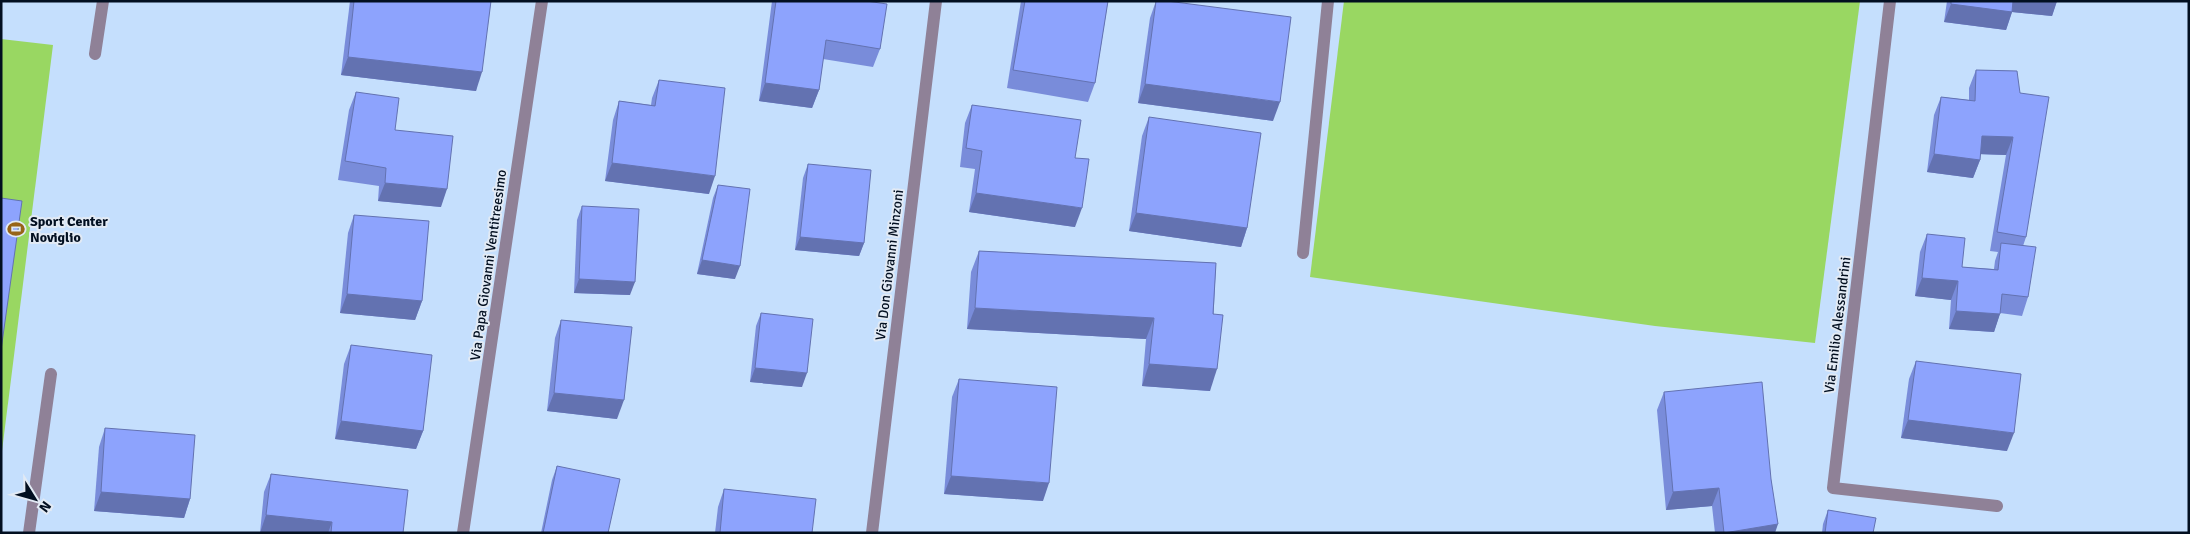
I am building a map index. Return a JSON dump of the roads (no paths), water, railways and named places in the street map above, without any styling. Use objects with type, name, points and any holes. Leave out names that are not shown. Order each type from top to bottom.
[{"type":"street","points":[[95,54],[103,1]]},
{"type":"street","name":"Via Papa Giovanni Ventitreesimo","points":[[463,533],[542,1]]},
{"type":"street","name":"Via Don Giovanni Minzoni","points":[[872,533],[936,1]]},
{"type":"street","points":[[1303,253],[1328,1]]},
{"type":"street","name":"Via Emilio Alessandrini","points":[[1890,1],[1833,488],[1997,506]]},
{"type":"street","points":[[29,533],[50,374]]},
{"type":"place","name":"Sport Center Noviglio","points":[[16,229]]}]
